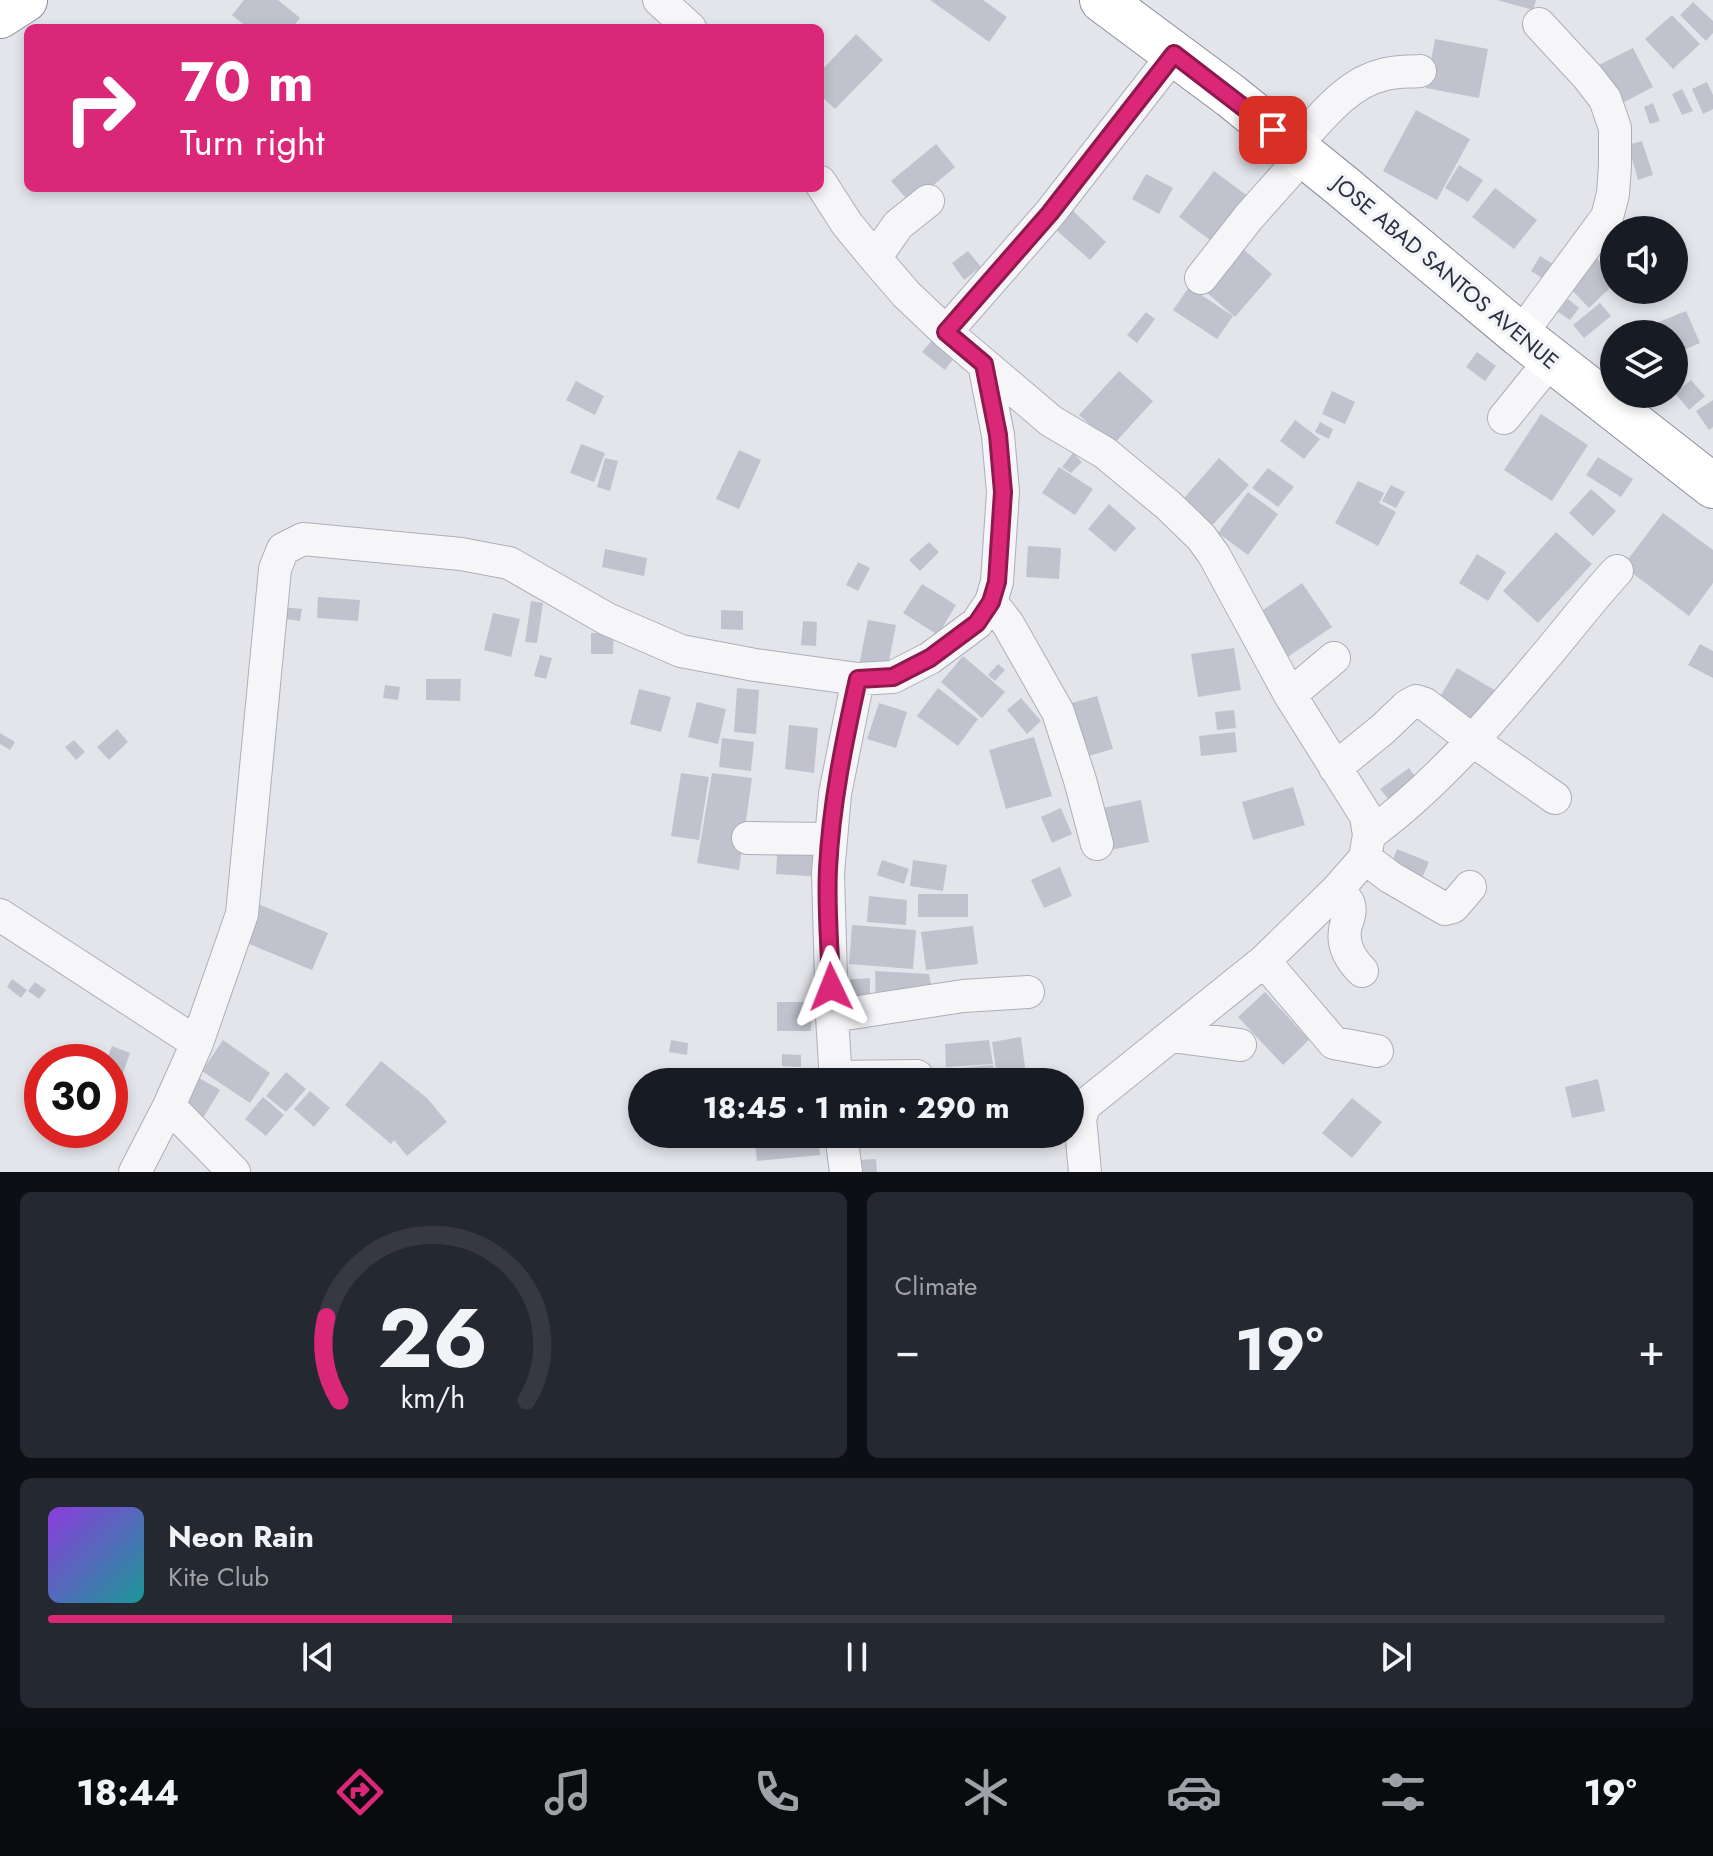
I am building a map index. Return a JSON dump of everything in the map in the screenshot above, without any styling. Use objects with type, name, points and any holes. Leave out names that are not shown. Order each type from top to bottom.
[{"type":"highway","points":[[0,16],[25,0]]},
{"type":"highway","name":"JOSE ABAD SANTOS AVENUE","points":[[1102,0],[1231,96],[1536,347],[1713,486]]},
{"type":"street","points":[[659,0],[686,24]]},
{"type":"street","points":[[1504,418],[1536,347],[1607,217],[1613,194],[1615,128],[1605,99],[1539,24]]},
{"type":"street","points":[[946,332],[1050,213],[1174,54]]},
{"type":"street","points":[[1201,278],[1342,97],[1362,82],[1382,74],[1420,71]]},
{"type":"street","points":[[824,188],[847,224],[875,258],[906,294],[946,332],[1051,421],[1105,453],[1201,537],[1214,555],[1290,695],[1366,816],[1367,846],[1390,877],[1445,909],[1453,907],[1470,887]]},
{"type":"street","points":[[875,258],[898,225],[928,201]]},
{"type":"street","points":[[135,1172],[197,1043],[242,914],[275,569],[283,549],[303,539],[461,554],[509,563],[607,619],[681,651],[858,679],[893,677],[930,658],[977,623],[991,602],[997,582],[1003,492],[998,435],[984,364]]},
{"type":"street","points":[[1085,1172],[1080,1118],[1085,1105],[1264,961],[1337,890],[1367,846],[1472,740],[1617,571]]},
{"type":"street","points":[[991,602],[1008,624],[1058,712],[1097,844]]},
{"type":"street","points":[[1290,695],[1334,658]]},
{"type":"street","points":[[835,1068],[828,873],[842,753],[858,679]]},
{"type":"street","points":[[1335,768],[1416,701],[1425,704],[1555,798]]},
{"type":"street","points":[[748,838],[830,839]]},
{"type":"street","points":[[1337,890],[1349,904],[1344,932],[1346,947],[1351,960],[1362,971]]},
{"type":"street","points":[[0,915],[197,1043]]},
{"type":"street","points":[[1264,961],[1334,1043],[1377,1051]]},
{"type":"street","points":[[832,1016],[963,996],[1028,992]]},
{"type":"street","points":[[1171,1036],[1240,1045]]},
{"type":"street","points":[[169,1106],[234,1172]]},
{"type":"street","points":[[843,1148],[846,1172]]},
{"type":"building","points":[[244,0],[278,0],[300,18],[295,24],[243,24],[232,15]]},
{"type":"building","points":[[930,0],[983,0],[1007,17],[989,42]]},
{"type":"building","points":[[1497,0],[1536,0],[1533,10]]},
{"type":"building","points":[[1693,2],[1713,21],[1713,33],[1706,41],[1680,15]]},
{"type":"building","points":[[1672,15],[1700,44],[1673,69],[1645,39]]},
{"type":"building","points":[[856,34],[883,60],[835,109],[824,99],[824,68]]},
{"type":"building","points":[[1435,39],[1488,49],[1479,98],[1426,88]]},
{"type":"building","points":[[1633,48],[1653,87],[1615,107],[1595,67]]},
{"type":"building","points":[[1707,82],[1713,95],[1713,109],[1703,114],[1692,89]]},
{"type":"building","points":[[1682,89],[1693,111],[1682,115],[1672,94]]},
{"type":"building","points":[[1653,103],[1660,121],[1650,124],[1644,107]]},
{"type":"building","points":[[1416,110],[1470,139],[1437,200],[1383,171]]},
{"type":"building","points":[[1642,141],[1653,175],[1638,180],[1628,145]]},
{"type":"building","points":[[936,144],[955,167],[911,204],[891,181]]},
{"type":"building","points":[[1459,165],[1483,180],[1468,202],[1445,188]]},
{"type":"building","points":[[1214,171],[1253,200],[1218,246],[1179,217]]},
{"type":"building","points":[[1146,174],[1173,188],[1159,214],[1132,199]]},
{"type":"building","points":[[1495,188],[1537,220],[1514,249],[1472,217]]},
{"type":"building","points":[[1072,210],[1106,242],[1090,260],[1055,229]]},
{"type":"building","points":[[1242,248],[1272,274],[1235,317],[1205,291]]},
{"type":"building","points":[[968,251],[981,267],[964,280],[952,263]]},
{"type":"building","points":[[1540,256],[1561,269],[1552,284],[1531,271]]},
{"type":"building","points":[[1595,256],[1600,262],[1600,297],[1589,308],[1566,284]]},
{"type":"building","points":[[1189,287],[1233,316],[1217,339],[1173,310]]},
{"type":"building","points":[[1568,299],[1579,308],[1570,320],[1558,312]]},
{"type":"building","points":[[1600,303],[1611,316],[1600,320],[1600,325],[1584,338],[1573,325]]},
{"type":"building","points":[[1686,311],[1700,343],[1688,348],[1688,320],[1664,320]]},
{"type":"building","points":[[1146,312],[1155,319],[1137,343],[1127,335]]},
{"type":"building","points":[[937,334],[959,351],[945,370],[922,352]]},
{"type":"building","points":[[1477,352],[1496,366],[1485,381],[1466,367]]},
{"type":"building","points":[[1119,371],[1153,401],[1113,445],[1079,415]]},
{"type":"building","points":[[1691,380],[1705,396],[1689,410],[1687,408],[1688,382]]},
{"type":"building","points":[[576,381],[604,396],[595,415],[566,400]]},
{"type":"building","points":[[1332,391],[1355,402],[1345,424],[1322,414]]},
{"type":"building","points":[[1713,400],[1713,427],[1709,430],[1696,411]]},
{"type":"building","points":[[1541,414],[1588,445],[1552,501],[1504,470]]},
{"type":"building","points":[[1295,420],[1320,439],[1304,459],[1280,441]]},
{"type":"building","points":[[1320,422],[1333,429],[1329,439],[1315,432]]},
{"type":"building","points":[[581,444],[605,453],[594,482],[570,473]]},
{"type":"building","points":[[739,450],[761,460],[739,509],[716,499]]},
{"type":"building","points":[[1073,453],[1082,462],[1071,473],[1062,467]]},
{"type":"building","points":[[1598,457],[1633,479],[1621,497],[1586,475]]},
{"type":"building","points":[[605,458],[618,461],[610,491],[597,487]]},
{"type":"building","points":[[1219,458],[1249,485],[1208,530],[1179,504]]},
{"type":"building","points":[[1059,467],[1093,489],[1075,515],[1042,493]]},
{"type":"building","points":[[1268,468],[1294,487],[1278,507],[1252,488]]},
{"type":"building","points":[[1358,481],[1384,493],[1379,503],[1396,512],[1378,546],[1335,523]]},
{"type":"building","points":[[1391,485],[1405,492],[1396,508],[1382,501]]},
{"type":"building","points":[[1591,489],[1616,511],[1593,536],[1569,513]]},
{"type":"building","points":[[1248,492],[1278,514],[1248,555],[1218,533]]},
{"type":"building","points":[[1109,504],[1136,528],[1115,552],[1088,529]]},
{"type":"building","points":[[1663,513],[1713,550],[1713,583],[1689,616],[1623,566]]},
{"type":"building","points":[[1556,532],[1592,564],[1538,623],[1503,591]]},
{"type":"building","points":[[929,542],[939,552],[920,571],[909,560]]},
{"type":"building","points":[[1028,546],[1061,548],[1059,579],[1026,577]]},
{"type":"building","points":[[605,549],[647,558],[644,576],[602,567]]},
{"type":"building","points":[[1477,554],[1506,572],[1488,601],[1459,583]]},
{"type":"building","points":[[858,562],[870,568],[858,591],[846,585]]},
{"type":"building","points":[[1302,583],[1332,627],[1286,658],[1256,615]]},
{"type":"building","points":[[922,584],[956,605],[938,635],[903,613]]},
{"type":"building","points":[[318,597],[360,600],[358,621],[317,618]]},
{"type":"building","points":[[531,601],[543,603],[537,643],[525,642]]},
{"type":"building","points":[[281,607],[302,609],[300,621],[279,618]]},
{"type":"building","points":[[721,610],[743,611],[743,630],[721,629]]},
{"type":"building","points":[[493,613],[520,619],[511,657],[484,650]]},
{"type":"building","points":[[868,620],[896,625],[887,671],[859,666]]},
{"type":"building","points":[[803,621],[817,622],[816,646],[801,645]]},
{"type":"building","points":[[591,633],[614,633],[613,654],[591,654]]},
{"type":"building","points":[[1700,644],[1713,651],[1713,678],[1688,665]]},
{"type":"building","points":[[1234,648],[1241,690],[1198,697],[1191,654]]},
{"type":"building","points":[[540,655],[552,658],[546,679],[534,676]]},
{"type":"building","points":[[963,656],[1005,692],[982,718],[941,682]]},
{"type":"building","points":[[998,664],[1005,670],[995,681],[988,675]]},
{"type":"building","points":[[1457,668],[1498,692],[1479,724],[1438,700]]},
{"type":"building","points":[[426,679],[461,679],[460,701],[426,700]]},
{"type":"building","points":[[385,685],[400,687],[398,700],[383,698]]},
{"type":"building","points":[[737,688],[759,690],[756,734],[734,732]]},
{"type":"building","points":[[938,688],[978,719],[958,746],[917,716]]},
{"type":"building","points":[[639,689],[671,697],[661,732],[630,724]]},
{"type":"building","points":[[1097,696],[1113,749],[1081,758],[1065,705]]},
{"type":"building","points":[[1021,698],[1041,721],[1027,734],[1007,710]]},
{"type":"building","points":[[697,702],[726,709],[718,744],[688,737]]},
{"type":"building","points":[[879,703],[907,712],[896,748],[867,739]]},
{"type":"building","points":[[1234,710],[1236,728],[1217,730],[1215,712]]},
{"type":"building","points":[[789,725],[818,728],[814,773],[785,769]]},
{"type":"building","points":[[117,729],[128,742],[109,760],[97,747]]},
{"type":"building","points":[[1235,732],[1237,752],[1201,756],[1199,736]]},
{"type":"building","points":[[0,733],[15,742],[10,750],[0,744]]},
{"type":"building","points":[[1034,737],[1052,796],[1006,809],[989,750]]},
{"type":"building","points":[[722,738],[754,742],[751,771],[719,767]]},
{"type":"building","points":[[74,740],[85,752],[76,760],[65,747]]},
{"type":"building","points":[[1409,768],[1422,786],[1394,806],[1380,789]]},
{"type":"building","points":[[681,773],[709,777],[699,840],[671,836]]},
{"type":"building","points":[[712,773],[752,778],[739,870],[697,863]]},
{"type":"building","points":[[1293,787],[1305,825],[1253,840],[1242,802]]},
{"type":"building","points":[[1141,800],[1149,842],[1111,850],[1103,808]]},
{"type":"building","points":[[1061,808],[1072,834],[1052,843],[1041,817]]},
{"type":"building","points":[[778,841],[825,843],[823,877],[776,874]]},
{"type":"building","points":[[1397,849],[1429,862],[1419,885],[1388,872]]},
{"type":"building","points":[[882,860],[909,869],[904,884],[877,875]]},
{"type":"building","points":[[913,860],[947,865],[943,891],[910,886]]},
{"type":"building","points":[[1060,867],[1072,896],[1044,908],[1031,880]]},
{"type":"building","points":[[918,894],[968,894],[968,917],[918,917]]},
{"type":"building","points":[[869,896],[907,900],[906,925],[867,922]]},
{"type":"building","points":[[258,904],[328,933],[312,970],[242,941]]},
{"type":"building","points":[[852,925],[916,930],[913,969],[849,964]]},
{"type":"building","points":[[973,926],[978,964],[926,970],[921,932]]},
{"type":"building","points":[[875,971],[929,974],[933,994],[876,1005]]},
{"type":"building","points":[[870,978],[870,1002],[841,1008],[843,980]]},
{"type":"building","points":[[12,979],[27,990],[21,998],[7,987]]},
{"type":"building","points":[[35,982],[46,990],[39,999],[28,991]]},
{"type":"building","points":[[1265,992],[1309,1040],[1283,1065],[1238,1017]]},
{"type":"building","points":[[777,1002],[812,1002],[811,1031],[777,1031]]},
{"type":"building","points":[[1021,1037],[1025,1068],[996,1068],[992,1042]]},
{"type":"building","points":[[223,1040],[270,1073],[250,1103],[202,1071]]},
{"type":"building","points":[[671,1040],[688,1043],[687,1055],[669,1052]]},
{"type":"building","points":[[989,1040],[993,1064],[946,1067],[945,1044]]},
{"type":"building","points":[[782,1054],[801,1055],[801,1067],[782,1066]]},
{"type":"building","points":[[381,1061],[427,1098],[447,1122],[407,1156],[394,1140],[391,1144],[345,1105]]},
{"type":"building","points":[[993,1065],[993,1068],[959,1068]]},
{"type":"building","points":[[286,1072],[306,1089],[286,1112],[266,1096]]},
{"type":"building","points":[[194,1075],[220,1090],[202,1120],[176,1104]]},
{"type":"building","points":[[1598,1079],[1605,1111],[1572,1118],[1565,1087]]},
{"type":"building","points":[[310,1091],[330,1108],[314,1127],[294,1109]]},
{"type":"building","points":[[263,1097],[284,1115],[266,1136],[245,1119]]},
{"type":"building","points":[[1352,1098],[1382,1122],[1352,1158],[1322,1133]]},
{"type":"building","points":[[756,1148],[819,1148],[820,1155],[757,1161]]},
{"type":"building","points":[[876,1159],[877,1172],[858,1172],[857,1160]]},
{"type":"route","points":[[831,987],[830,839],[835,794],[858,679],[893,677],[930,658],[977,623],[991,602],[997,582],[1003,492],[998,435],[984,364],[946,332],[1050,213],[1174,54],[1273,130]]}]
